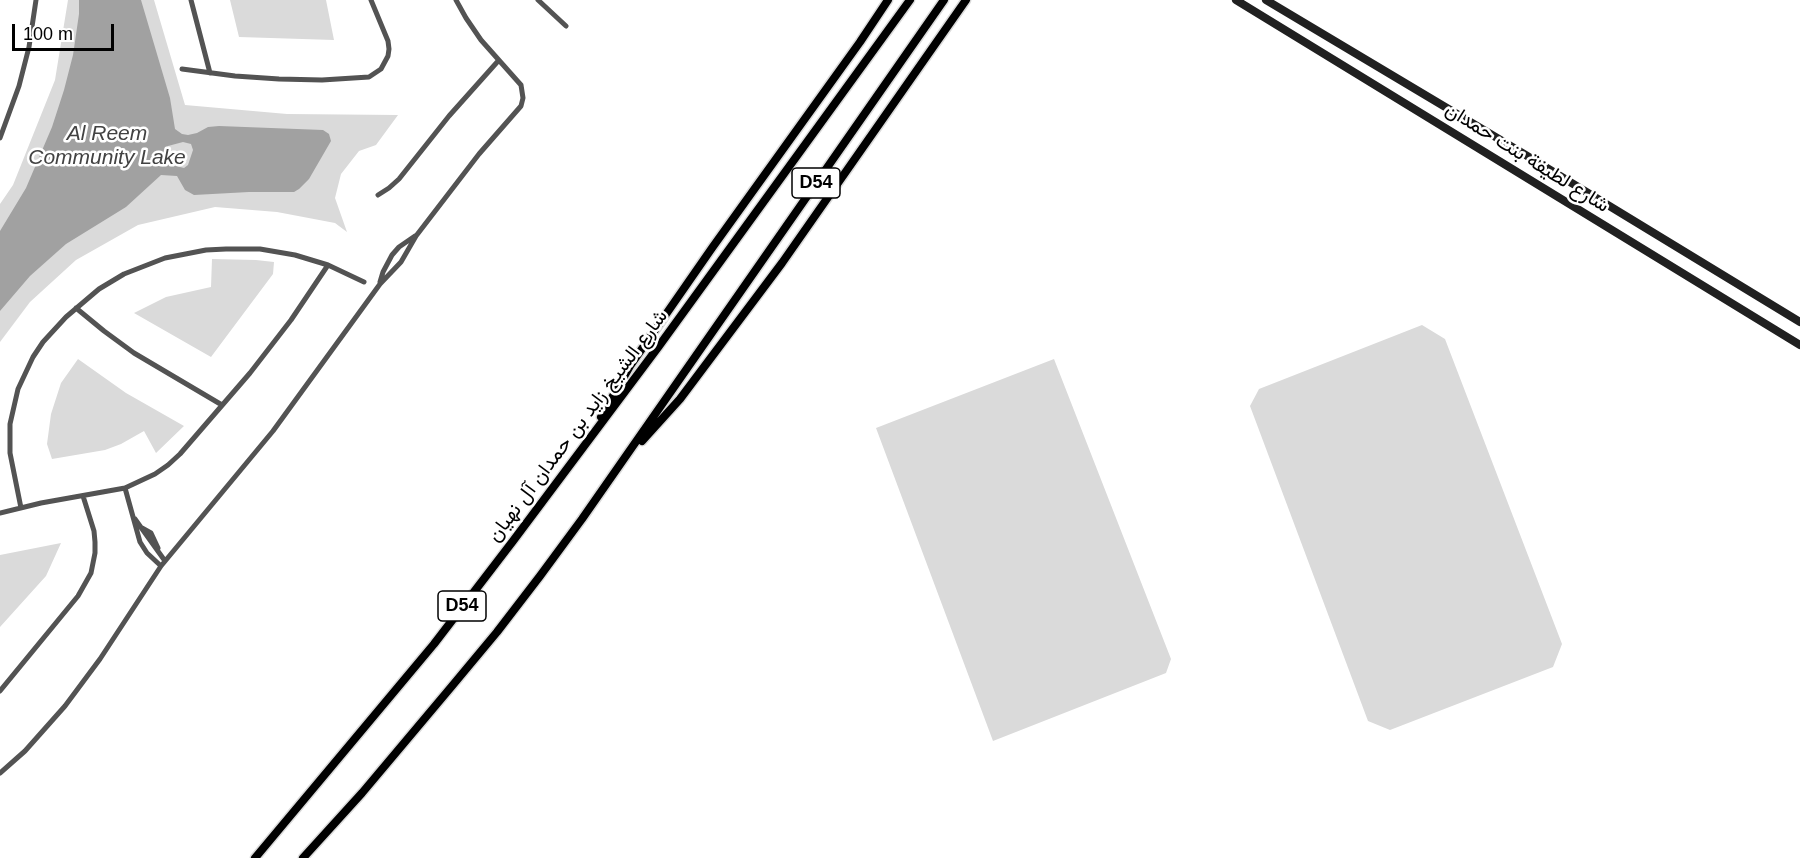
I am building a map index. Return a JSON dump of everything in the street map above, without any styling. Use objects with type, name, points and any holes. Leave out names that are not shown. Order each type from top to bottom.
[{"type":"main road","points":[[596,430],[609,401],[630,366],[888,0]]},
{"type":"main road","name":"شارع الشيخ زايد بن حمدان آل نهيان","points":[[255,858],[434,644],[659,346],[910,0]]},
{"type":"main road","name":"D54","points":[[303,858],[370,784],[497,632],[582,519],[944,0]]},
{"type":"main road","points":[[623,461],[680,399],[782,263],[966,0]]},
{"type":"main road","name":"شارع لطيفة بنت حمدان","points":[[1236,0],[1800,345]]},
{"type":"main road","name":"شارع لطيفة بنت حمدان","points":[[1266,0],[1800,322]]},
{"type":"street","points":[[0,138],[14,105],[22,76],[36,0]]},
{"type":"street","points":[[191,0],[210,73]]},
{"type":"street","points":[[182,69],[257,78],[300,80],[369,76],[376,73],[386,63],[389,48],[371,0]]},
{"type":"street","points":[[0,774],[45,729],[77,691],[163,564],[273,430],[380,284],[401,262],[416,236],[479,154],[521,106],[523,98],[521,84],[473,29],[456,0]]},
{"type":"street","points":[[538,0],[566,27]]},
{"type":"street","points":[[543,6],[548,0]]},
{"type":"street","points":[[378,195],[399,179],[449,116],[499,60]]},
{"type":"street","points":[[380,284],[383,272],[392,255],[416,236]]},
{"type":"street","points":[[21,508],[11,464],[9,442],[13,406],[25,373],[44,342],[76,308],[99,289],[131,271],[165,258],[206,250],[243,248],[278,251],[328,265],[364,282]]},
{"type":"street","points":[[0,513],[125,488],[155,474],[168,465],[271,347],[328,265]]},
{"type":"street","points":[[76,308],[134,353],[222,405]]},
{"type":"street","points":[[2,443],[9,442]]},
{"type":"street","points":[[125,488],[135,519],[136,533],[143,548],[163,564]]},
{"type":"street","points":[[0,691],[78,596],[91,573],[95,542],[83,496]]},
{"type":"street","points":[[135,519],[160,552],[163,564]]},
{"type":"street","points":[[136,533],[142,528]]},
{"type":"shaded area","name":"Al Reem Community Lake","points":[[68,0],[154,0],[185,105],[287,114],[398,115],[376,145],[359,151],[341,174],[335,198],[347,232],[335,223],[277,212],[215,207],[138,225],[76,260],[30,302],[0,342],[0,204],[13,185],[55,80]]},
{"type":"shaded area","points":[[230,0],[326,0],[334,40],[239,37]]},
{"type":"shaded area","points":[[212,259],[274,262],[273,274],[211,357],[134,313],[166,297],[211,287]]},
{"type":"shaded area","points":[[1422,325],[1445,339],[1562,644],[1553,667],[1390,730],[1368,721],[1250,406],[1259,389]]},
{"type":"shaded area","points":[[78,359],[126,393],[184,426],[156,453],[144,431],[105,450],[52,459],[47,444],[51,414],[61,383]]},
{"type":"shaded area","points":[[1054,359],[1171,659],[1166,673],[993,741],[876,428]]},
{"type":"shaded area","points":[[61,543],[46,576],[0,627],[0,555]]},
{"type":"water","name":"Al Reem Community Lake","points":[[79,0],[141,0],[170,98],[175,129],[182,134],[188,135],[208,127],[219,126],[323,130],[329,134],[331,141],[309,179],[294,192],[194,195],[185,190],[177,176],[161,175],[126,207],[66,244],[30,276],[0,311],[0,231],[26,188],[52,127],[73,55]],"holes":[[[183,142],[191,144],[193,150],[188,165],[184,168],[176,166],[166,149],[168,146]]]}]
